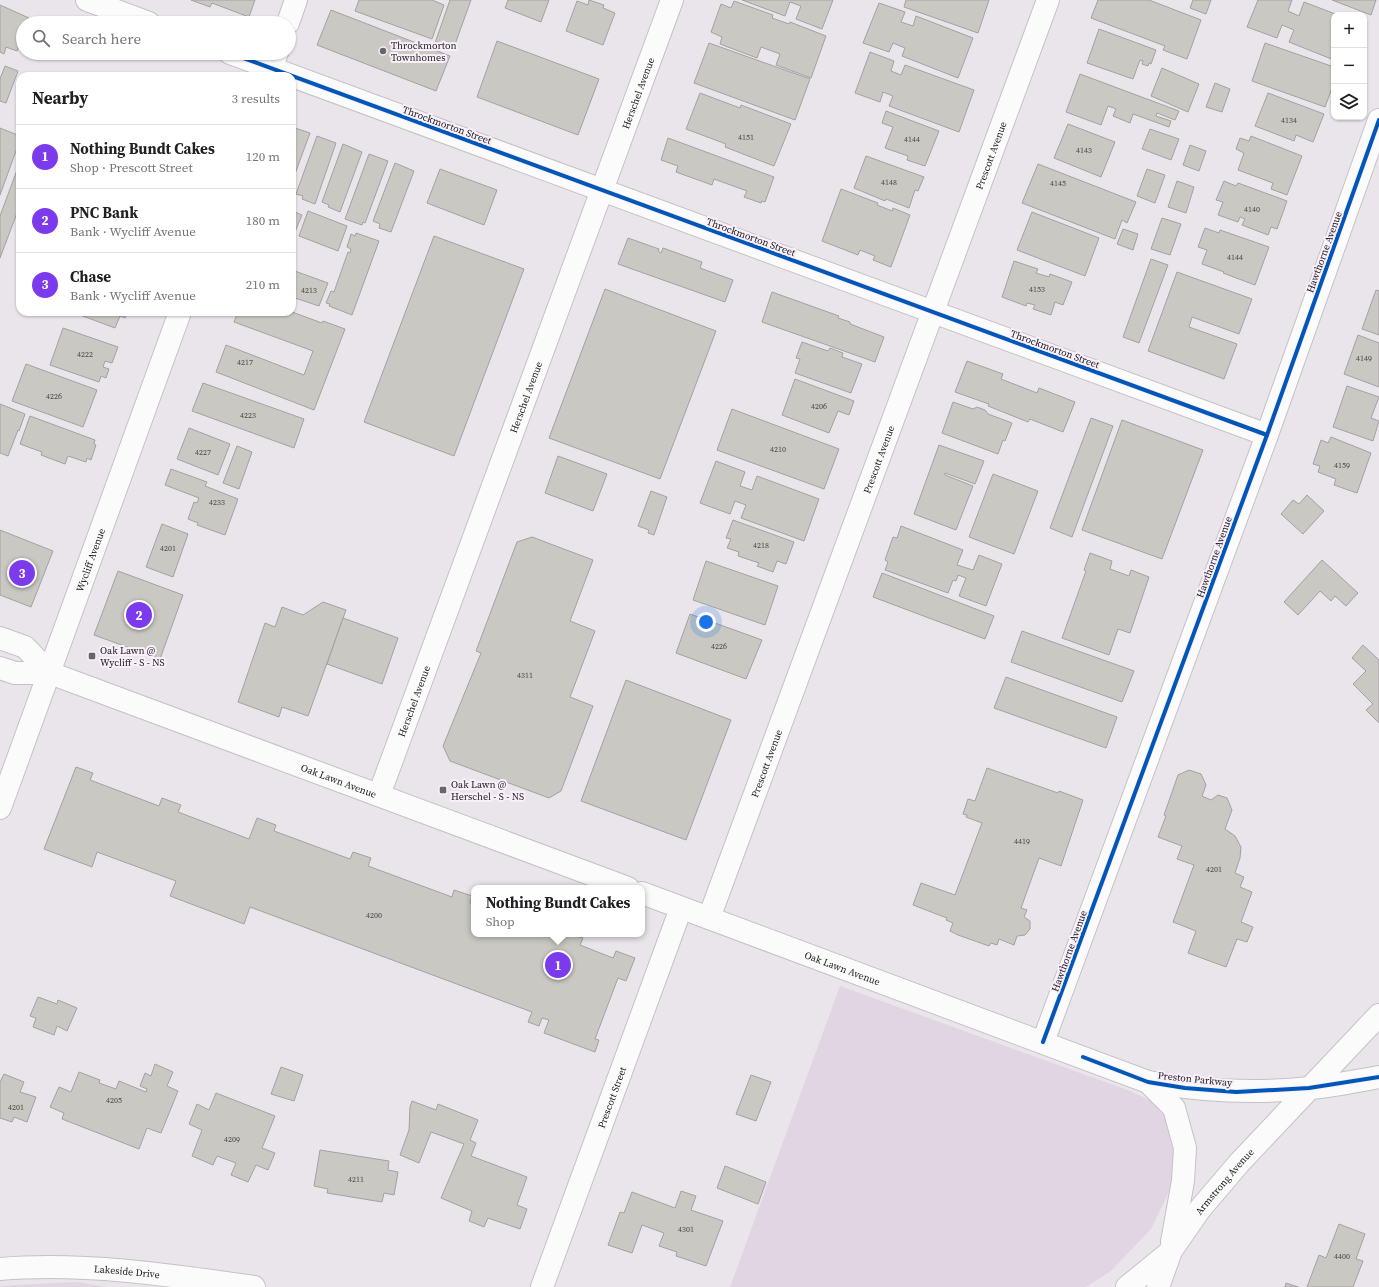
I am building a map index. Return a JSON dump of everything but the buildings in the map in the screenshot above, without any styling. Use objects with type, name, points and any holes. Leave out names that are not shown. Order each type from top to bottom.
[{"type":"street","points":[[87,0],[130,16]]},
{"type":"street","points":[[290,16],[296,0]]},
{"type":"street","name":"Herschel Avenue","points":[[379,795],[672,0]]},
{"type":"street","name":"Prescott Avenue","points":[[709,918],[1048,0]]},
{"type":"street","name":"Throckmorton Street","points":[[253,60],[288,72]]},
{"type":"street","name":"Throckmorton Street","points":[[296,75],[1267,435]]},
{"type":"street","name":"Hawthorne Avenue","points":[[1043,1042],[1267,435],[1379,120]]},
{"type":"street","name":"Wycliff Avenue","points":[[0,808],[179,316]]},
{"type":"street","name":"Oak Lawn Avenue","points":[[0,638],[25,647],[50,673]]},
{"type":"street","name":"Oak Lawn Avenue","points":[[0,668],[15,673],[50,673],[620,885]]},
{"type":"street","name":"Oak Lawn Avenue","points":[[645,894],[1043,1042]]},
{"type":"street","name":"Prescott Street","points":[[542,1287],[681,908]]},
{"type":"street","name":"Armstrong Avenue","points":[[1158,1287],[1171,1251],[1184,1230],[1205,1203],[1240,1162],[1379,1015]]},
{"type":"street","name":"Preston Parkway","points":[[1043,1042],[1148,1082],[1185,1088],[1236,1092],[1309,1088],[1379,1077]]},
{"type":"street","points":[[1127,1287],[1171,1251],[1183,1181],[1185,1148],[1174,1108],[1148,1082]]},
{"type":"street","name":"Lakeside Drive","points":[[0,1269],[24,1267],[104,1269],[190,1278],[254,1287]]},
{"type":"shaded area","points":[[840,986],[1130,1091],[1150,1100],[1164,1116],[1174,1140],[1176,1164],[1168,1194],[1151,1229],[1111,1271],[1086,1287],[730,1287]]},
{"type":"shaded area","points":[[76,1282],[107,1287],[0,1287],[0,1286]]},
{"type":"cycle path","points":[[249,60],[282,72]]},
{"type":"cycle path","points":[[296,77],[1267,435]]},
{"type":"cycle path","points":[[1043,1042],[1267,435],[1379,120]]},
{"type":"cycle path","points":[[1083,1057],[1148,1082],[1185,1088],[1236,1092],[1309,1088],[1379,1077]]},
{"type":"place","name":"Throckmorton Townhomes","points":[[383,51]]},
{"type":"place","name":"Chase","points":[[22,573]]},
{"type":"place","name":"PNC Bank","points":[[139,615]]},
{"type":"place","name":"Oak Lawn @ Wycliff - S - NS","points":[[92,656]]},
{"type":"place","name":"Oak Lawn @ Herschel - S - NS","points":[[443,790]]},
{"type":"place","name":"Nothing Bundt Cakes","points":[[558,965]]}]
